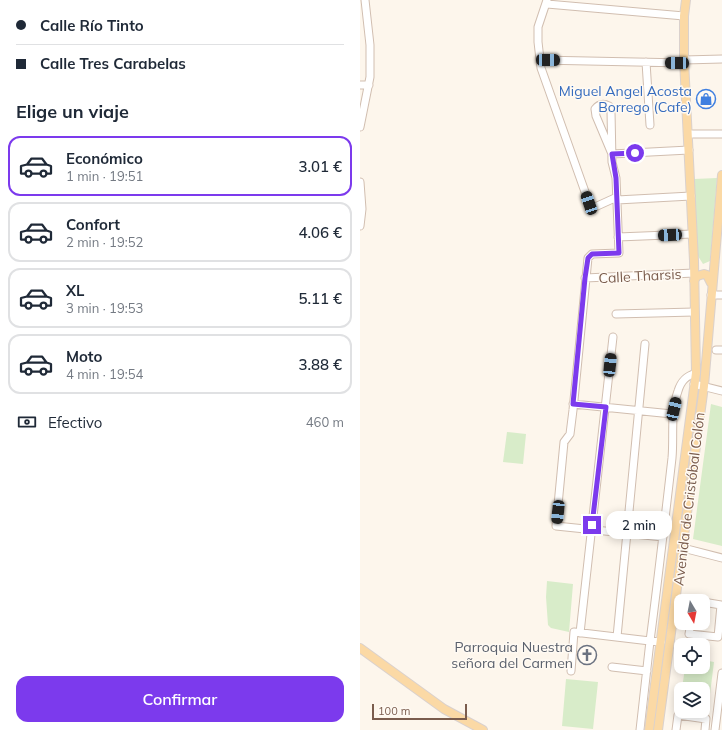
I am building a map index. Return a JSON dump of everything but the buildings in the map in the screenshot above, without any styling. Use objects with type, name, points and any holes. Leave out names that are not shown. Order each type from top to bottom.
[{"type":"main road","name":"Avenida de Cristóbal Colón","points":[[650,730],[696,373],[697,341],[694,312],[694,261],[684,62],[684,16],[686,0]]},
{"type":"main road","name":"Avenida de Cristóbal Colón","points":[[658,730],[704,386],[713,263],[722,174]]},
{"type":"main road","points":[[694,261],[698,266],[705,269],[713,263]]},
{"type":"main road","points":[[694,277],[704,274],[710,280],[711,291]]},
{"type":"main road","points":[[360,648],[444,709],[483,730]]},
{"type":"street","points":[[360,127],[369,85],[370,45],[365,0]]},
{"type":"street","points":[[684,16],[547,2],[538,27],[542,71],[589,203],[595,207],[617,198],[691,196]]},
{"type":"street","points":[[540,60],[684,62],[722,59]]},
{"type":"street","points":[[646,62],[650,125]]},
{"type":"street","points":[[360,85],[369,85]]},
{"type":"street","points":[[612,154],[596,116],[595,109],[598,105],[604,104],[609,106],[611,111],[612,154],[616,178],[619,253],[592,254],[588,258],[570,434],[564,442],[556,526],[663,537]]},
{"type":"street","points":[[688,134],[722,134]]},
{"type":"street","points":[[612,154],[689,150]]},
{"type":"street","points":[[360,182],[362,209],[360,226]]},
{"type":"street","points":[[618,237],[692,234]]},
{"type":"street","name":"Calle Tharsis","points":[[585,278],[694,277]]},
{"type":"street","points":[[711,291],[722,295]]},
{"type":"street","points":[[616,314],[694,312]]},
{"type":"street","points":[[580,633],[593,531],[613,337]]},
{"type":"street","points":[[617,637],[645,344]]},
{"type":"street","points":[[640,730],[672,453],[674,422],[672,414],[681,383],[687,376],[696,373]]},
{"type":"street","points":[[694,384],[722,391]]},
{"type":"street","points":[[573,404],[672,414]]},
{"type":"street","points":[[683,548],[722,558]]},
{"type":"street","points":[[690,630],[689,634],[718,637],[721,605],[710,603]]},
{"type":"street","points":[[571,671],[574,632],[661,642]]},
{"type":"street","points":[[612,667],[646,671]]},
{"type":"street","points":[[715,730],[722,673]]},
{"type":"street","points":[[676,730],[678,715],[706,719],[705,730]]},
{"type":"green space","points":[[717,178],[710,261],[703,264],[698,256],[694,179]]},
{"type":"green space","points":[[711,404],[722,407],[722,546],[693,539]]},
{"type":"green space","points":[[507,432],[526,434],[523,464],[503,462]]},
{"type":"green space","points":[[547,581],[573,584],[569,632],[551,628],[548,625],[546,597]]},
{"type":"green space","points":[[710,661],[714,662],[710,694],[710,682],[683,682],[684,674],[710,674]]},
{"type":"green space","points":[[566,679],[598,682],[593,729],[562,726]]},
{"type":"place","name":"Miguel Angel Acosta Borrego (Cafe)","points":[[706,99]]},
{"type":"place","name":"Parroquia Nuestra señora del Carmen","points":[[587,655]]},
{"type":"route","points":[[592,525],[606,407],[573,404],[585,278],[588,258],[592,254],[619,253],[616,178],[612,162],[612,154],[635,153]]}]
